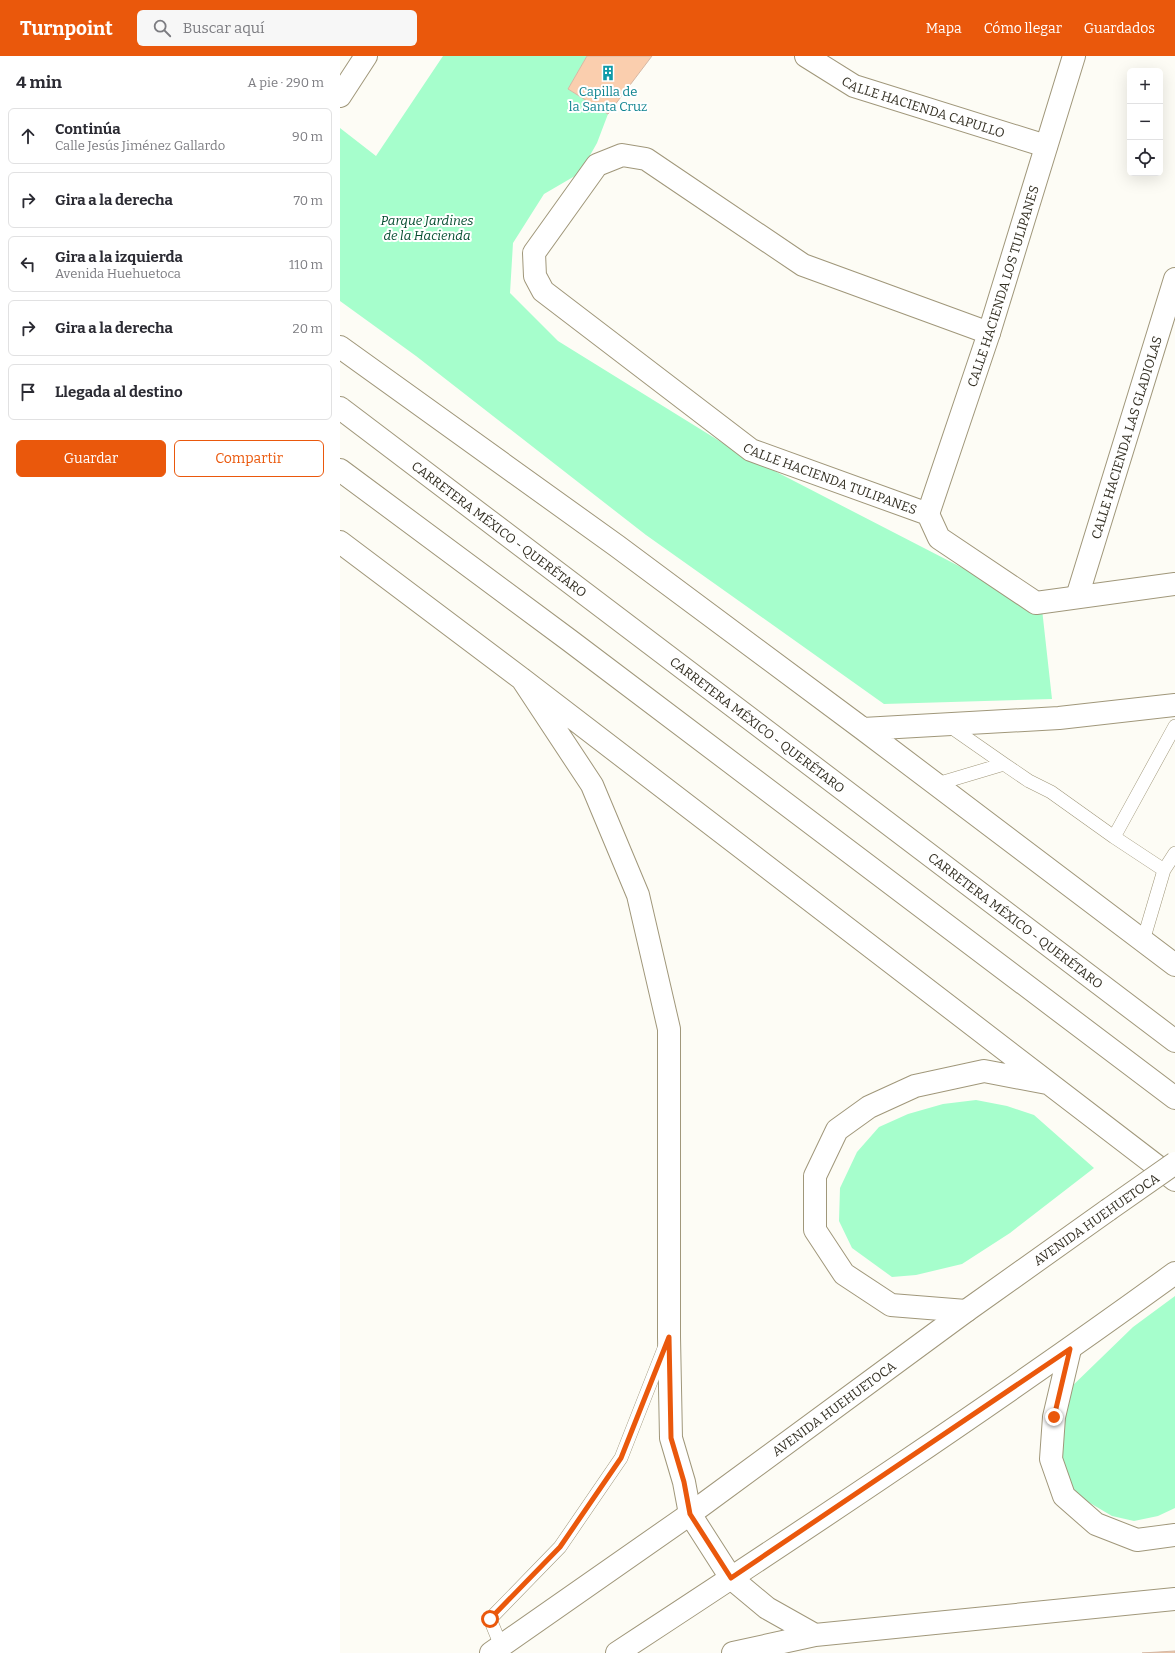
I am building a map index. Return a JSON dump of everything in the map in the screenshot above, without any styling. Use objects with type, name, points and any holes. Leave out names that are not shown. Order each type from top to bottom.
[{"type":"main road","points":[[340,96],[366,56]]},
{"type":"main road","name":"CALLE HACIENDA CAPULLO","points":[[806,56],[854,86],[1046,146]]},
{"type":"main road","name":"CALLE HACIENDA LOS TULIPANES","points":[[928,514],[989,333],[1074,56]]},
{"type":"main road","name":"CALLE HACIENDA TULIPANES","points":[[989,333],[803,265],[646,159],[622,154],[597,166],[534,253],[535,276],[543,291],[751,450],[928,514],[939,538],[1036,603],[1175,584]]},
{"type":"main road","name":"CALLE HACIENDA LAS GLADIOLAS","points":[[1077,597],[1175,279]]},
{"type":"main road","points":[[340,347],[617,546],[864,729],[1175,965]]},
{"type":"main road","name":"CARRETERA MÉXICO - QUERÉTARO","points":[[340,408],[1175,1041]]},
{"type":"main road","points":[[340,470],[576,645],[1175,1098]]},
{"type":"main road","points":[[340,542],[1175,1180]]},
{"type":"main road","points":[[522,680],[596,792],[638,895],[669,1029],[669,1337],[671,1438],[684,1482],[690,1514],[731,1578],[767,1608],[815,1635]]},
{"type":"main road","points":[[864,729],[1059,718],[1175,705]]},
{"type":"main road","points":[[966,1311],[891,1306],[844,1274],[815,1230],[815,1176],[837,1130],[869,1107],[914,1086],[984,1070],[1051,1084]]},
{"type":"main road","name":"AVENIDA HUEHUETOCA","points":[[496,1650],[690,1514],[966,1311],[1175,1164]]},
{"type":"main road","points":[[617,1653],[731,1578],[1070,1349],[1175,1273]]},
{"type":"main road","points":[[1070,1349],[1054,1417],[1051,1460],[1064,1496],[1096,1524],[1137,1540],[1175,1535]]},
{"type":"main road","points":[[733,1653],[815,1635],[1175,1599]]},
{"type":"lane","points":[[946,724],[1029,781],[1051,792],[1114,837],[1164,870]]},
{"type":"lane","points":[[1114,837],[1175,726]]},
{"type":"lane","points":[[936,784],[1004,764]]},
{"type":"lane","points":[[1143,941],[1164,870],[1175,853]]},
{"type":"lane","points":[[496,1650],[490,1619],[560,1547],[621,1458],[669,1337]]},
{"type":"green space","name":"Parque Jardines de la Hacienda","points":[[443,56],[587,56],[568,89],[608,114],[597,143],[580,173],[544,194],[513,243],[510,293],[558,341],[734,450],[1042,609],[1052,699],[884,704],[646,535],[416,356],[340,301],[340,128],[376,156]]},
{"type":"green space","points":[[976,1100],[1007,1106],[1034,1115],[1094,1168],[1010,1233],[962,1264],[916,1275],[892,1277],[852,1248],[839,1221],[840,1188],[857,1152],[879,1127],[908,1114],[943,1104]]},
{"type":"green space","points":[[1175,1296],[1175,1508],[1158,1516],[1134,1521],[1112,1516],[1078,1496],[1067,1481],[1055,1448],[1066,1392],[1133,1327]]},
{"type":"building","name":"Capilla de la Santa Cruz","points":[[587,56],[652,56],[608,114],[568,89]]},
{"type":"building","points":[[1175,1651],[1175,1653],[1142,1653]]},
{"type":"place","name":"Capilla de la Santa Cruz","points":[[608,73]]},
{"type":"route","points":[[490,1619],[560,1547],[621,1458],[669,1337],[671,1438],[684,1482],[690,1514],[731,1578],[1070,1349],[1054,1417]]}]
